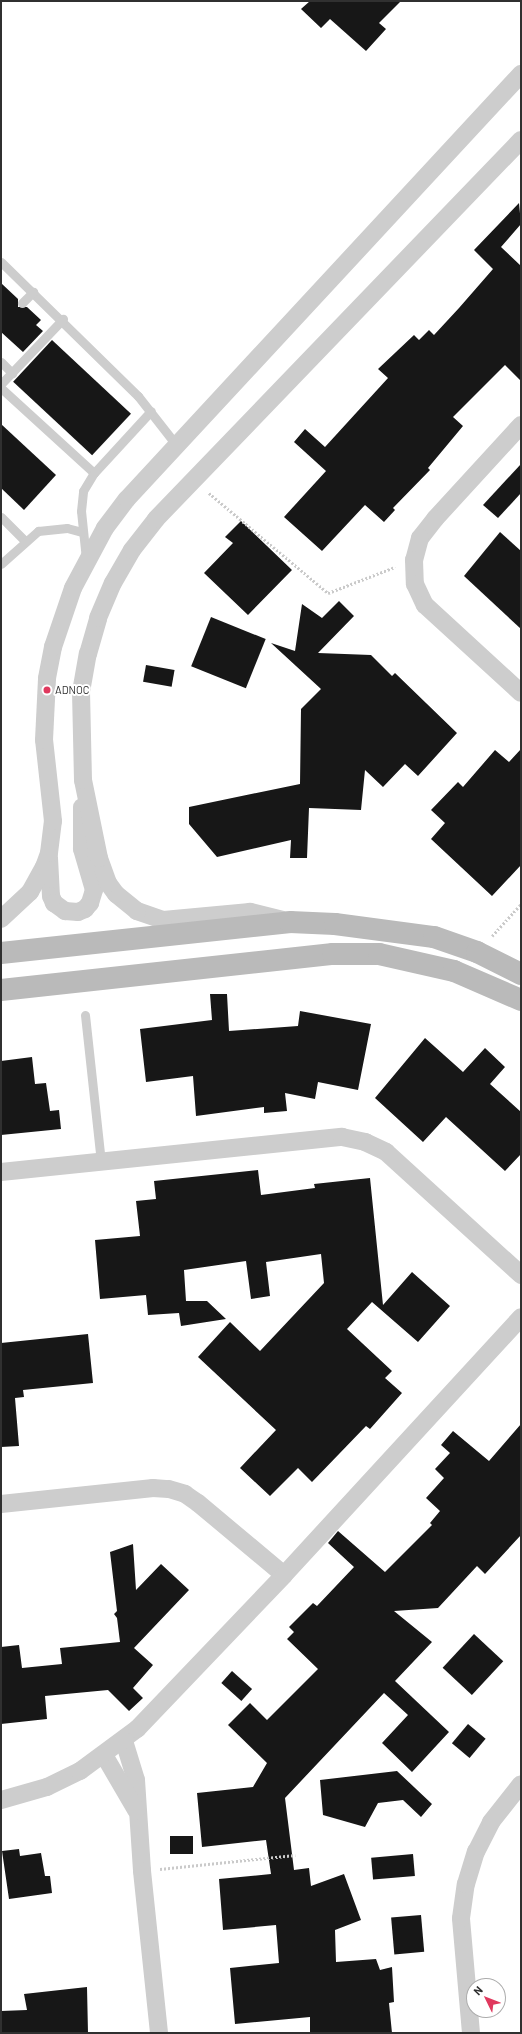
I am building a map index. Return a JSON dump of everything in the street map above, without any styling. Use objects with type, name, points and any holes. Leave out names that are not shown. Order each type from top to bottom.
[{"type":"street","points":[[521,74],[127,499],[86,560],[62,617],[47,678],[44,740],[53,821],[49,853],[52,896],[54,903],[65,911],[78,912],[85,909],[90,903],[94,890],[82,849],[83,780],[81,692],[88,654],[98,618],[113,583],[132,550],[156,519],[193,480],[521,140]]},
{"type":"street","points":[[521,425],[435,519],[420,538],[414,560],[415,584],[425,605],[521,693]]},
{"type":"street","points":[[83,780],[102,871],[116,894],[131,907],[150,917],[163,920],[250,912],[290,922],[408,932],[434,937],[477,952],[521,974]]},
{"type":"street","points":[[1,919],[30,892],[44,867],[49,853]]},
{"type":"street","points":[[1,953],[290,922]]},
{"type":"street","points":[[1,990],[332,954],[379,954],[454,971],[521,1000]]},
{"type":"street","points":[[1,1172],[318,1138],[342,1137],[365,1142],[386,1152],[521,1275]]},
{"type":"street","points":[[1,1800],[47,1787],[80,1771],[124,1741],[284,1575],[521,1317]]},
{"type":"street","points":[[1,1504],[153,1488],[169,1489],[185,1494],[198,1503],[284,1575]]},
{"type":"street","points":[[124,1741],[136,1780],[142,1871],[159,2033]]},
{"type":"street","points":[[104,1755],[137,1812]]},
{"type":"street","points":[[471,2033],[461,1918],[466,1884],[476,1852],[491,1822],[521,1784]]},
{"type":"lane","points":[[1,262],[62,319],[151,410],[177,446]]},
{"type":"lane","points":[[22,303],[33,292]]},
{"type":"lane","points":[[1,384],[62,319]]},
{"type":"lane","points":[[1,362],[12,373]]},
{"type":"lane","points":[[1,388],[94,473]]},
{"type":"lane","points":[[86,560],[82,532],[83,491],[94,473],[151,410]]},
{"type":"lane","points":[[1,517],[25,541]]},
{"type":"lane","points":[[1,564],[38,531],[52,528],[82,532]]},
{"type":"lane","points":[[85,1015],[101,1162]]},
{"type":"path","points":[[193,480],[328,593],[414,560]]},
{"type":"path","points":[[477,952],[521,904]]},
{"type":"path","points":[[142,1871],[295,1855]]},
{"type":"building","points":[[310,1],[401,1],[379,23],[386,29],[366,51],[330,19],[321,28],[301,9]]},
{"type":"building","points":[[519,203],[521,224],[501,247],[521,266],[521,381],[505,365],[453,417],[463,426],[428,468],[430,470],[393,508],[395,510],[384,522],[365,505],[322,551],[284,517],[326,471],[294,442],[305,429],[325,447],[388,378],[378,369],[414,335],[419,340],[429,330],[434,335],[493,269],[474,250]]},
{"type":"building","points":[[1,283],[18,299],[18,307],[27,307],[41,320],[36,325],[43,331],[23,352],[1,332]]},
{"type":"building","points":[[52,340],[131,414],[92,455],[13,382]]},
{"type":"building","points":[[1,424],[56,475],[24,510],[1,488]]},
{"type":"building","points":[[521,464],[521,493],[498,518],[483,505]]},
{"type":"building","points":[[241,521],[292,570],[248,615],[204,573],[233,543],[225,537]]},
{"type":"building","points":[[500,532],[521,551],[521,629],[464,576]]},
{"type":"building","points":[[339,601],[354,616],[318,653],[371,655],[392,676],[395,673],[457,733],[418,776],[405,764],[383,787],[365,770],[361,810],[309,808],[307,858],[290,858],[291,840],[217,857],[189,824],[189,807],[300,784],[301,709],[321,689],[271,643],[295,651],[302,604],[322,618]]},
{"type":"building","points":[[211,617],[266,639],[246,688],[191,666]]},
{"type":"building","points":[[146,665],[175,670],[172,687],[143,682]]},
{"type":"building","points":[[521,749],[521,865],[492,896],[431,839],[445,823],[431,810],[458,782],[463,787],[495,750],[509,762]]},
{"type":"building","points":[[210,994],[227,994],[229,1031],[298,1026],[300,1011],[371,1024],[358,1090],[318,1082],[315,1099],[285,1093],[287,1111],[264,1113],[264,1107],[196,1116],[193,1076],[146,1082],[140,1029],[212,1020]]},
{"type":"building","points":[[425,1038],[463,1072],[485,1048],[505,1067],[490,1084],[521,1112],[521,1154],[505,1171],[446,1117],[423,1142],[375,1098]]},
{"type":"building","points":[[32,1057],[35,1084],[46,1083],[50,1111],[59,1110],[61,1129],[1,1135],[1,1061]]},
{"type":"building","points":[[258,1170],[261,1195],[315,1188],[314,1184],[370,1178],[383,1305],[412,1272],[450,1306],[418,1342],[372,1302],[347,1329],[392,1371],[385,1378],[402,1393],[370,1429],[366,1426],[312,1482],[298,1468],[270,1496],[240,1468],[276,1430],[198,1357],[230,1322],[260,1351],[324,1283],[321,1254],[266,1262],[270,1296],[251,1299],[246,1261],[184,1270],[186,1301],[207,1301],[226,1319],[181,1326],[179,1313],[148,1315],[146,1295],[100,1299],[95,1240],[140,1236],[136,1201],[156,1199],[154,1181]]},
{"type":"building","points":[[88,1334],[93,1383],[23,1390],[24,1397],[15,1398],[19,1446],[1,1447],[1,1343]]},
{"type":"building","points":[[521,1424],[521,1535],[485,1574],[477,1566],[438,1608],[394,1611],[432,1642],[395,1681],[449,1732],[412,1772],[382,1743],[408,1715],[384,1693],[285,1798],[294,1870],[309,1868],[311,1886],[344,1874],[361,1920],[335,1930],[336,1962],[376,1959],[380,1970],[392,1967],[394,2002],[389,2003],[392,2033],[310,2033],[310,2017],[235,2024],[230,1968],[279,1963],[276,1925],[223,1930],[219,1879],[271,1874],[266,1840],[202,1847],[197,1793],[253,1787],[267,1763],[228,1725],[250,1703],[267,1720],[318,1669],[287,1639],[294,1632],[289,1627],[313,1603],[317,1606],[354,1567],[328,1543],[338,1531],[385,1572],[432,1525],[430,1523],[440,1511],[426,1498],[444,1478],[435,1469],[450,1453],[441,1445],[453,1431],[489,1461]]},
{"type":"building","points":[[133,1544],[136,1590],[161,1564],[189,1590],[134,1648],[153,1665],[133,1688],[143,1698],[129,1711],[108,1690],[45,1696],[47,1719],[1,1724],[1,1647],[19,1645],[22,1668],[62,1664],[60,1648],[120,1642],[117,1618],[114,1614],[117,1611],[110,1552]]},
{"type":"building","points":[[474,1634],[503,1661],[472,1695],[443,1668]]},
{"type":"building","points":[[232,1671],[252,1689],[241,1701],[221,1683]]},
{"type":"building","points":[[468,1724],[486,1739],[470,1758],[452,1743]]},
{"type":"building","points":[[397,1771],[432,1804],[421,1817],[403,1800],[378,1803],[365,1827],[323,1815],[320,1780]]},
{"type":"building","points":[[170,1836],[193,1836],[193,1854],[170,1854]]},
{"type":"building","points":[[19,1849],[20,1856],[41,1853],[45,1876],[50,1876],[52,1893],[9,1899],[2,1851]]},
{"type":"building","points":[[413,1854],[415,1876],[373,1880],[371,1858]]},
{"type":"building","points":[[421,1915],[424,1952],[394,1954],[391,1918]]},
{"type":"building","points":[[87,1987],[88,2033],[1,2033],[1,2011],[27,2010],[24,1994]]},
{"type":"place","name":"ADNOC","points":[[47,690]]}]
